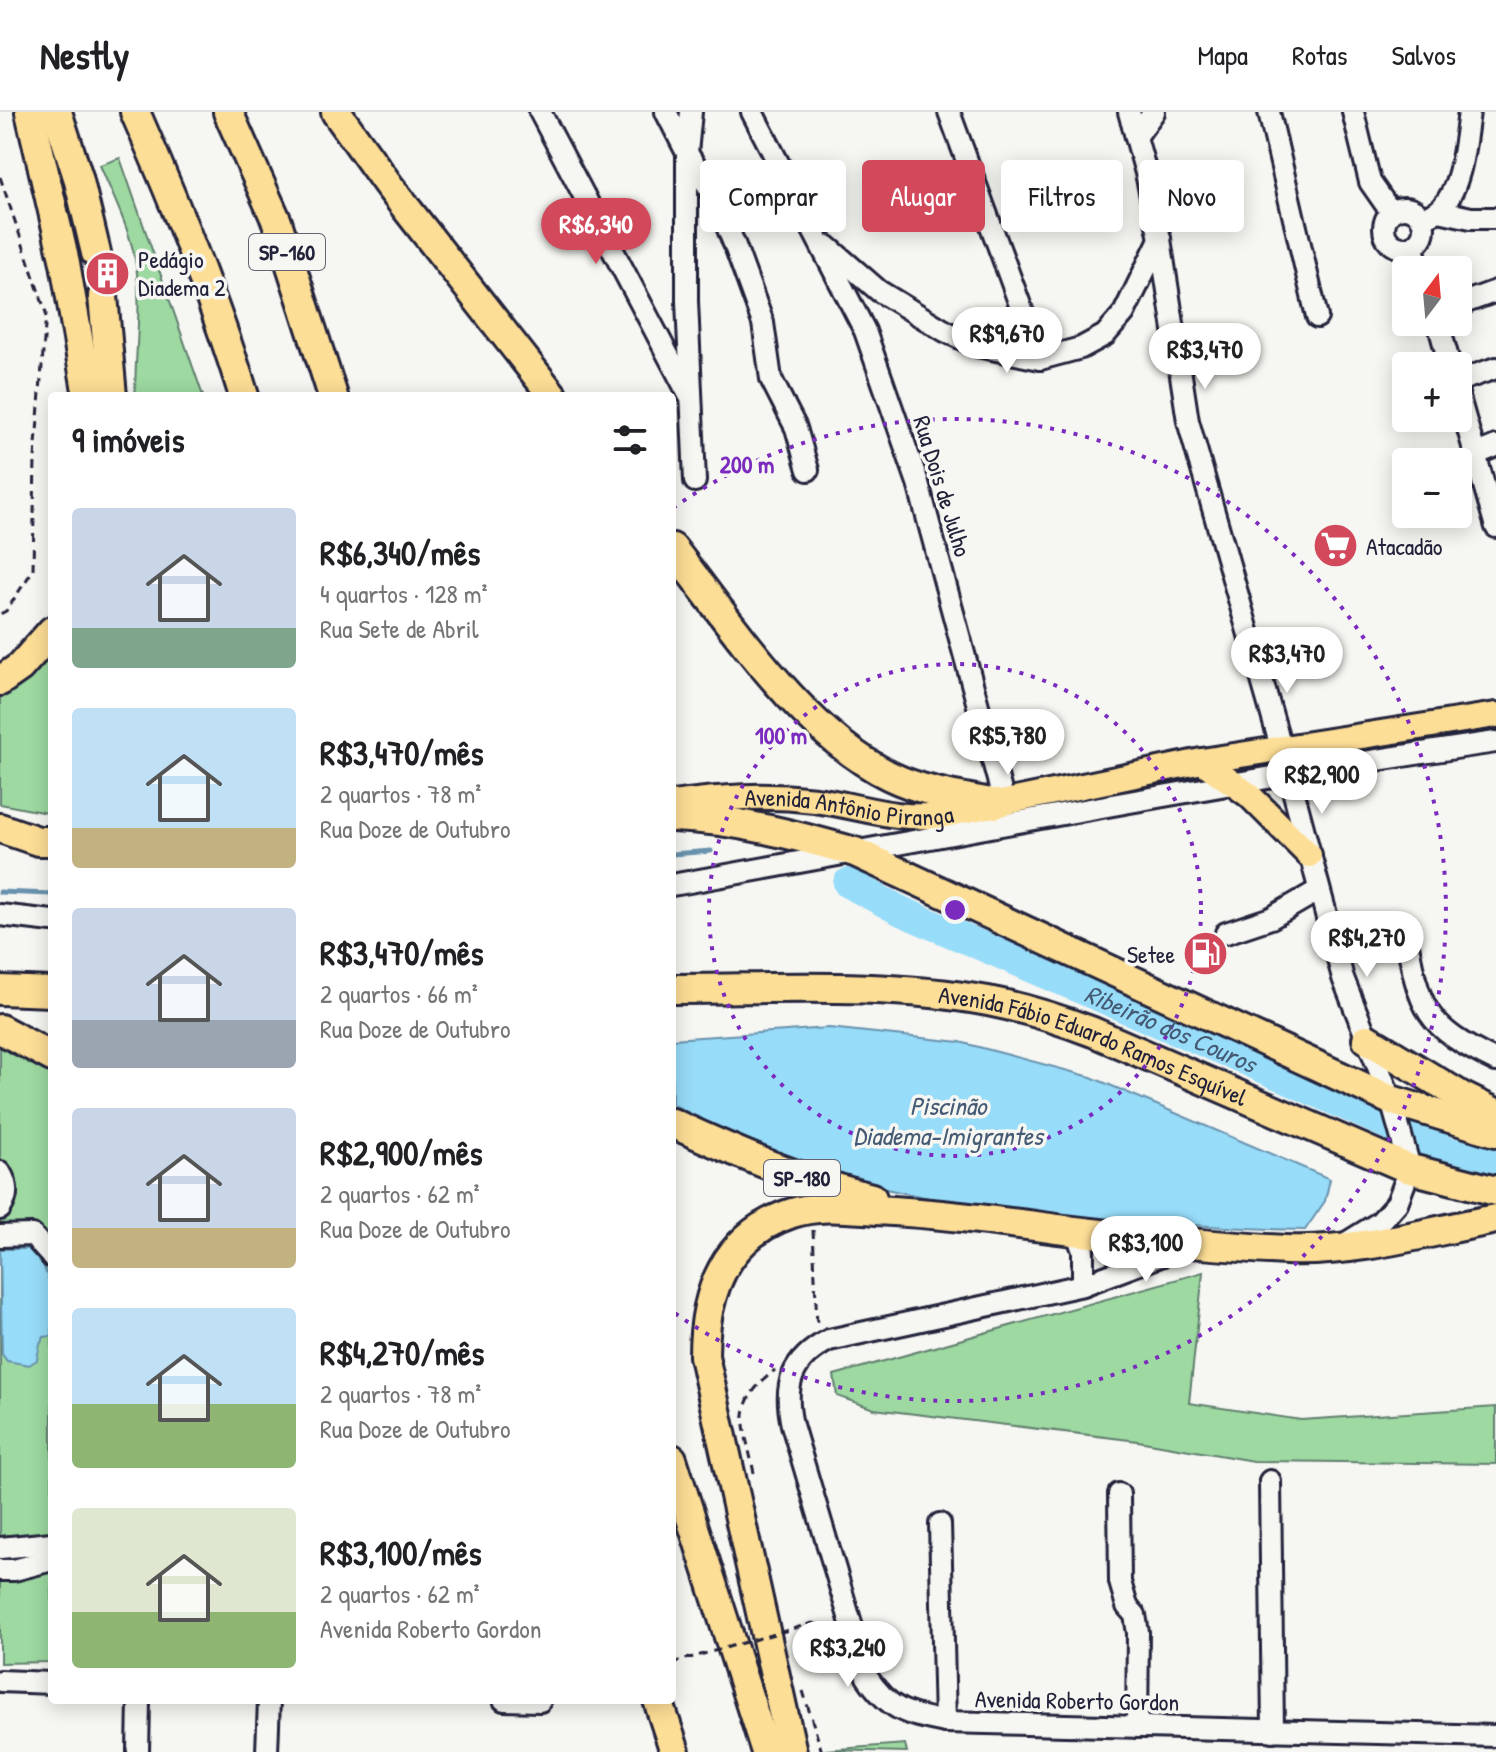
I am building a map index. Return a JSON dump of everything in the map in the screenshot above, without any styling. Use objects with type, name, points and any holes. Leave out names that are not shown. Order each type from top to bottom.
[{"type":"highway","points":[[30,112],[38,135],[65,263],[87,392]]},
{"type":"highway","points":[[57,112],[78,177],[96,253]]},
{"type":"highway","points":[[135,112],[184,225],[243,392]]},
{"type":"highway","name":"SP-160","points":[[228,112],[277,222],[332,392]]},
{"type":"highway","points":[[336,112],[389,186],[550,392]]},
{"type":"highway","points":[[103,296],[112,392]]},
{"type":"highway","points":[[676,553],[815,724],[851,753],[890,776],[926,790],[1000,803]]},
{"type":"highway","points":[[0,681],[20,667],[48,636]]},
{"type":"highway","points":[[676,817],[731,822],[855,852],[1393,1105],[1496,1132]]},
{"type":"highway","points":[[0,828],[45,841]]},
{"type":"highway","name":"Avenida Fábio Eduardo Ramos Esquível","points":[[676,989],[862,989],[925,993],[988,1001],[1042,1014],[1108,1038],[1407,1162],[1496,1191]]},
{"type":"highway","points":[[0,990],[48,992]]},
{"type":"highway","points":[[0,1029],[48,1055]]},
{"type":"highway","points":[[1367,1039],[1461,1096],[1496,1113]]},
{"type":"highway","name":"SP-180","points":[[676,1125],[732,1151],[818,1183],[939,1213],[1194,1243],[1290,1250],[1340,1247]]},
{"type":"highway","points":[[792,1752],[704,1356],[704,1323],[710,1294],[723,1267],[743,1242],[768,1223],[792,1213],[830,1208],[939,1213]]},
{"type":"highway","points":[[1340,1247],[1496,1219]]},
{"type":"highway","points":[[676,1471],[766,1752]]},
{"type":"main road","name":"Avenida Antônio Piranga","points":[[676,803],[737,795],[785,797],[916,818],[1202,761],[1496,715]]},
{"type":"main road","points":[[1202,761],[1282,825],[1309,855]]},
{"type":"main road","points":[[0,840],[45,841]]},
{"type":"street","points":[[540,112],[691,400]]},
{"type":"street","points":[[666,112],[715,197],[755,295],[763,323],[771,379],[796,428],[808,470]]},
{"type":"street","points":[[691,112],[687,153],[687,301],[695,481]]},
{"type":"street","name":"Rua Dois de Julho","points":[[752,112],[865,331],[918,483],[1000,803]]},
{"type":"street","points":[[949,112],[1040,359]]},
{"type":"street","points":[[1129,112],[1160,239],[1188,421],[1343,978],[1393,1105],[1407,1162]]},
{"type":"street","points":[[1136,137],[1154,112]]},
{"type":"street","points":[[1269,112],[1317,317]]},
{"type":"street","points":[[1353,112],[1370,182],[1391,212]]},
{"type":"street","points":[[1469,112],[1458,176],[1430,215],[1418,243],[1399,248],[1388,241],[1383,229],[1386,217],[1397,208],[1430,215],[1496,218]]},
{"type":"street","points":[[817,238],[879,291],[945,331],[977,346],[1040,359],[1081,348],[1105,335],[1124,313],[1160,239]]},
{"type":"street","points":[[1412,246],[1415,256]]},
{"type":"street","points":[[1472,300],[1496,291]]},
{"type":"street","points":[[1472,376],[1496,368]]},
{"type":"street","points":[[1468,432],[1495,523]]},
{"type":"street","points":[[1474,455],[1496,446]]},
{"type":"street","points":[[676,884],[1011,823],[1496,742]]},
{"type":"street","points":[[1226,933],[1271,918],[1319,890]]},
{"type":"street","points":[[0,915],[48,921]]},
{"type":"street","points":[[1406,934],[1415,984],[1433,1021],[1461,1044],[1496,1061]]},
{"type":"street","points":[[0,1160],[19,1192]]},
{"type":"street","name":"SP-180","points":[[1340,1247],[1380,1222],[1397,1203],[1405,1182],[1407,1162]]},
{"type":"street","points":[[0,1172],[7,1183],[7,1195],[0,1209]]},
{"type":"street","points":[[1076,1231],[1083,1251],[1083,1285]]},
{"type":"street","points":[[0,1236],[32,1235],[48,1253]]},
{"type":"street","name":"Avenida Roberto Gordon","points":[[1194,1243],[1083,1285],[829,1340],[810,1350],[796,1366],[788,1406],[792,1425],[867,1677],[891,1706],[909,1715],[945,1722],[1496,1736]]},
{"type":"street","points":[[1270,1481],[1273,1731]]},
{"type":"street","points":[[1119,1494],[1120,1582],[1127,1606],[1135,1615],[1138,1633],[1137,1727]]},
{"type":"street","points":[[940,1524],[945,1722]]},
{"type":"street","points":[[0,1548],[48,1543]]},
{"type":"street","points":[[0,1570],[14,1570],[48,1561]]},
{"type":"street","points":[[0,1681],[48,1683]]},
{"type":"street","points":[[138,1752],[139,1704]]},
{"type":"street","points":[[267,1752],[269,1704]]},
{"type":"path","points":[[0,177],[46,313],[35,458],[33,570],[6,611],[0,614]]},
{"type":"path","points":[[812,1224],[817,1333]]},
{"type":"path","points":[[754,1473],[742,1412],[748,1396],[784,1363]]},
{"type":"path","points":[[784,1620],[787,1633]]},
{"type":"path","points":[[676,1662],[813,1623]]},
{"type":"path","points":[[802,1688],[822,1752]]},
{"type":"green space","points":[[120,158],[202,392],[135,392],[138,281],[134,252],[100,165]]},
{"type":"green space","points":[[48,657],[48,813],[0,804],[0,698]]},
{"type":"green space","points":[[0,1046],[48,1064],[48,1662],[0,1663]]},
{"type":"green space","points":[[1203,1272],[1189,1403],[1301,1420],[1496,1407],[1496,1464],[1253,1461],[1138,1441],[874,1409],[837,1396],[834,1375]]},
{"type":"green space","points":[[905,1744],[907,1752],[825,1750]]},
{"type":"water","name":"Piscinão Diadema-Imigrantes","points":[[829,1028],[960,1042],[1091,1077],[1330,1179],[1325,1201],[1305,1230],[1016,1211],[885,1189],[799,1165],[747,1145],[676,1106],[676,1039]]},
{"type":"water","points":[[0,1249],[37,1249],[48,1278],[48,1336],[40,1344],[37,1360],[29,1365],[7,1361],[2,1354]]},
{"type":"waterway","name":"Ribeirão dos Couros","points":[[676,854],[711,851]]},
{"type":"waterway","name":"Ribeirão dos Couros","points":[[848,883],[901,911],[1446,1151],[1496,1163]]},
{"type":"waterway","name":"Ribeirão dos Couros","points":[[0,892],[48,894]]},
{"type":"tunnel","points":[[96,253],[103,296]]},
{"type":"place","name":"Pedágio Diadema 2","points":[[107,273]]},
{"type":"place","name":"Atacadão","points":[[1335,546]]},
{"type":"place","name":"Setee","points":[[1206,954]]}]
